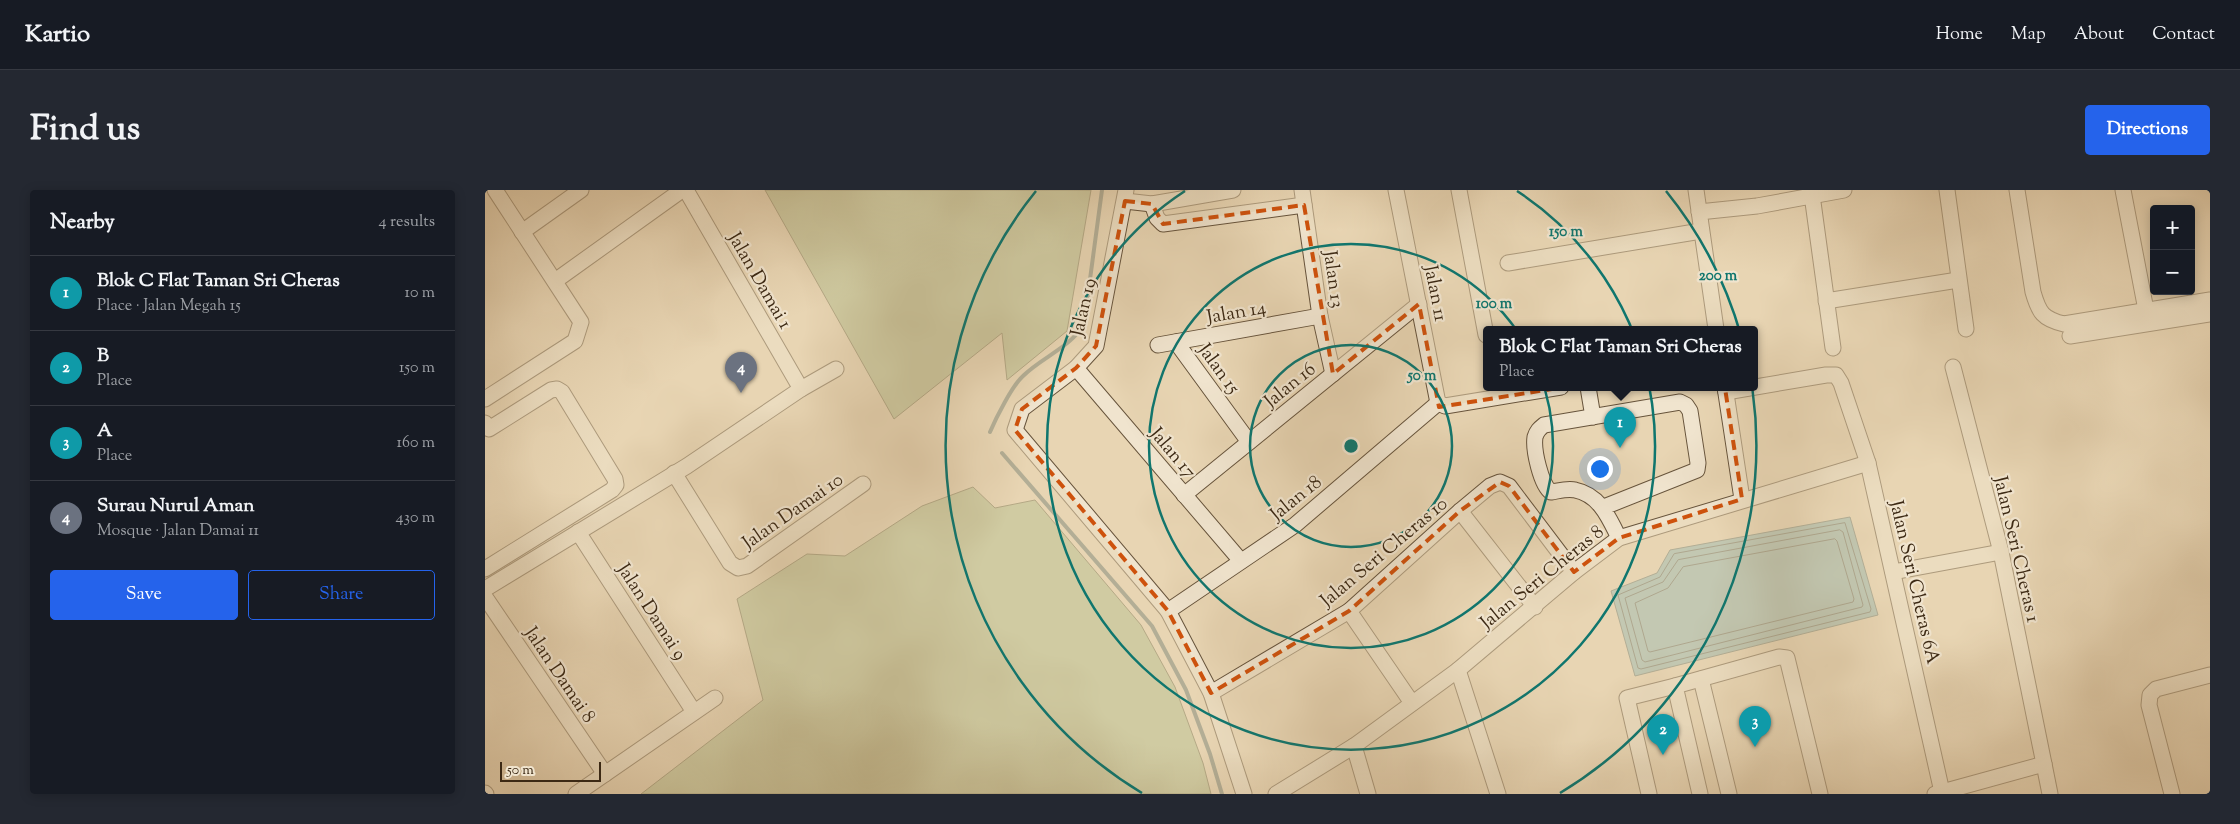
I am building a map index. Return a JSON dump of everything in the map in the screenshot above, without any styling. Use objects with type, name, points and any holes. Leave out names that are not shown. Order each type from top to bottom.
[{"type":"street","points":[[488,392],[575,342],[581,322],[495,190]]},
{"type":"street","points":[[522,232],[581,190]]},
{"type":"street","points":[[555,282],[682,190]]},
{"type":"street","name":"Jalan Damai 1","points":[[686,190],[801,389]]},
{"type":"street","points":[[1126,195],[1152,204],[1233,190]]},
{"type":"street","name":"Jalan 13","points":[[1302,190],[1320,316],[1333,374]]},
{"type":"street","name":"Jalan 11","points":[[1396,190],[1438,403]]},
{"type":"street","points":[[1459,190],[1484,326]]},
{"type":"street","points":[[1696,190],[1716,326]]},
{"type":"street","points":[[1699,212],[1757,206],[1844,190]]},
{"type":"street","points":[[1947,190],[1966,329]]},
{"type":"street","points":[[2017,190],[2033,292],[2037,307],[2048,320],[2064,324],[2210,300]]},
{"type":"street","points":[[2123,190],[2146,310],[2140,319],[2142,325]]},
{"type":"street","name":"Jalan 19","points":[[1126,195],[1096,346],[1076,368],[1022,409],[1015,430],[1168,611]]},
{"type":"street","points":[[1812,195],[1833,348]]},
{"type":"street","points":[[1152,204],[1157,218],[1163,224],[1304,206]]},
{"type":"street","points":[[1508,262],[1701,231]]},
{"type":"street","points":[[1826,301],[1958,280]]},
{"type":"street","name":"Jalan 16","points":[[1184,495],[1419,304]]},
{"type":"street","points":[[2146,310],[2156,316],[2158,322]]},
{"type":"street","points":[[2070,336],[2210,314]]},
{"type":"street","name":"Jalan 14","points":[[1158,345],[1320,316]]},
{"type":"street","name":"Jalan 15","points":[[1176,342],[1249,442]]},
{"type":"street","name":"Jalan Seri Cheras 1","points":[[1953,367],[2001,552],[2043,764]]},
{"type":"street","name":"Jalan 17","points":[[1076,368],[1241,561]]},
{"type":"street","points":[[485,589],[674,473],[801,389],[836,369]]},
{"type":"street","name":"Jalan Seri Cheras 6A","points":[[1758,384],[1826,375],[1835,375],[1841,382],[1868,463],[1893,572],[1938,793]]},
{"type":"street","points":[[485,569],[612,490],[616,485],[615,479],[563,392],[557,388],[486,428]]},
{"type":"street","points":[[1438,403],[1445,406],[1497,392],[1510,391]]},
{"type":"street","points":[[1589,391],[1593,417]]},
{"type":"street","points":[[1725,391],[1742,499]]},
{"type":"street","points":[[1604,507],[1697,470],[1699,463],[1690,411],[1686,405],[1680,402],[1544,425],[1537,430],[1535,439],[1541,480],[1545,488],[1551,492],[1574,489],[1587,495],[1604,507],[1619,538]]},
{"type":"street","name":"Jalan 18","points":[[1168,611],[1295,525],[1438,403]]},
{"type":"street","name":"Jalan Seri Cheras 8","points":[[1275,794],[1354,746],[1458,670],[1535,607],[1574,572],[1619,538],[1742,499],[1868,463]]},
{"type":"street","name":"Jalan Damai 10","points":[[674,473],[730,563],[739,568],[747,566],[863,484]]},
{"type":"street","name":"Jalan Seri Cheras 10","points":[[1211,693],[1349,611],[1460,511],[1490,486],[1500,482],[1509,486],[1574,572]]},
{"type":"street","points":[[1460,511],[1535,607]]},
{"type":"street","name":"Jalan Damai 9","points":[[578,532],[694,712]]},
{"type":"street","points":[[1893,572],[2001,552]]},
{"type":"street","name":"Jalan Damai 8","points":[[485,597],[605,774]]},
{"type":"street","points":[[1168,611],[1211,693],[1244,794]]},
{"type":"street","points":[[1349,611],[1412,702]]},
{"type":"street","points":[[1649,794],[1627,698],[1779,657],[1787,658],[1820,794]]},
{"type":"street","points":[[1458,670],[1498,794]]},
{"type":"street","points":[[2172,794],[2149,706],[2150,695],[2156,689],[2210,675]]},
{"type":"street","points":[[1701,679],[1729,794]]},
{"type":"street","points":[[1675,686],[1700,794]]},
{"type":"street","points":[[577,794],[715,698]]},
{"type":"street","points":[[1354,746],[1368,794]]},
{"type":"street","points":[[1938,793],[2043,764],[2050,794]]},
{"type":"highlighted area","points":[[1125,201],[1152,204],[1163,224],[1304,205],[1333,374],[1419,304],[1439,407],[1721,362],[1742,499],[1619,538],[1574,572],[1509,486],[1500,482],[1460,511],[1349,611],[1211,693],[1168,611],[1015,430],[1022,409],[1076,368],[1096,346]]},
{"type":"green space","points":[[765,190],[1091,190],[1067,331],[1007,380],[1002,333],[894,419]]},
{"type":"green space","points":[[973,487],[995,508],[1035,500],[1141,625],[1175,687],[1203,763],[1211,794],[641,794],[763,700],[737,599],[807,554],[845,556],[922,506]]},
{"type":"water","points":[[1850,517],[1878,615],[1635,676],[1611,591],[1657,573],[1670,550]]},
{"type":"waterway","points":[[990,432],[1005,402],[1023,376],[1064,346],[1084,324],[1102,190]]},
{"type":"waterway","points":[[1002,453],[1152,626],[1186,690],[1210,754],[1222,794]]},
{"type":"place","name":"Surau Nurul Aman","points":[[741,393]]},
{"type":"place","name":"Blok C Flat Taman Sri Cheras","points":[[1620,448]]},
{"type":"place","name":"A","points":[[1755,747]]},
{"type":"place","name":"B","points":[[1663,755]]}]
